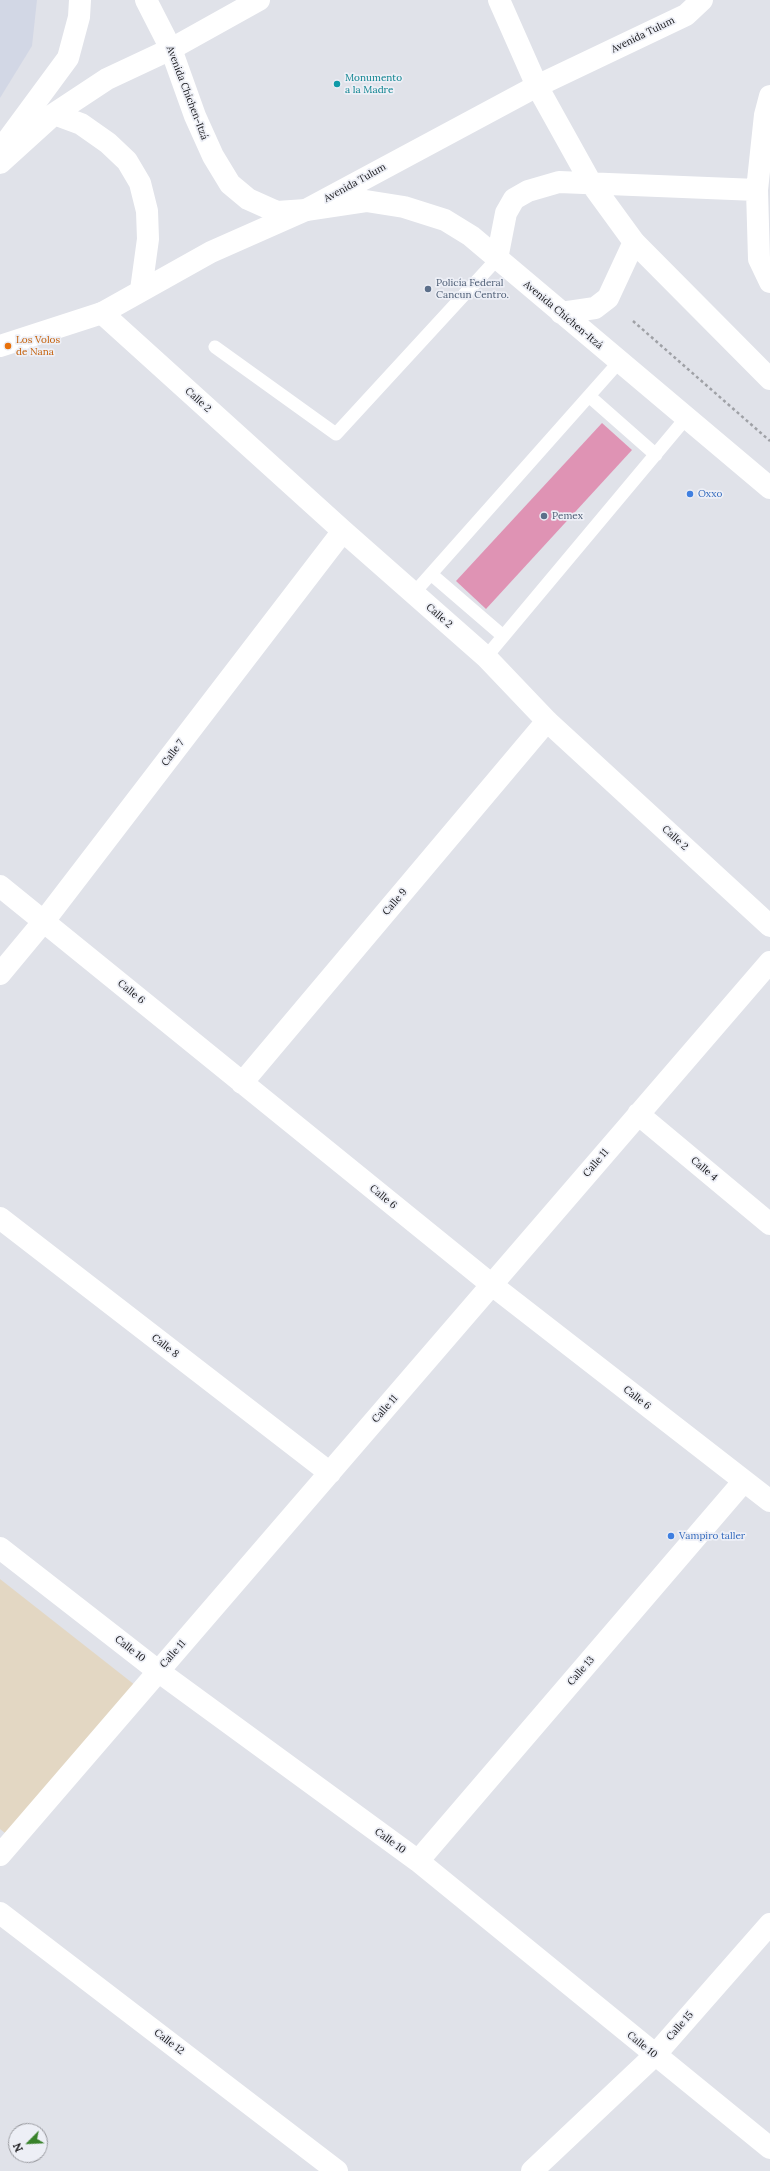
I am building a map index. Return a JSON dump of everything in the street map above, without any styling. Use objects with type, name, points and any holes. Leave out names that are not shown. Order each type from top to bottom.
[{"type":"street","points":[[0,151],[68,58],[79,17],[80,0]]},
{"type":"street","name":"Avenida Chichen-Itzá","points":[[146,0],[171,49],[195,116],[213,156],[230,184],[248,199],[278,212],[306,210],[366,201],[404,207],[445,220],[471,236],[770,488]]},
{"type":"street","points":[[0,163],[54,114],[107,79],[171,49],[259,0]]},
{"type":"street","points":[[500,0],[537,86],[591,183],[634,242],[770,379]]},
{"type":"street","name":"Avenida Tulum","points":[[0,346],[102,313],[210,252],[306,210],[537,86],[686,14],[702,0]]},
{"type":"street","points":[[770,96],[765,115],[757,190],[759,259],[770,282]]},
{"type":"street","points":[[54,114],[80,124],[108,143],[127,161],[140,183],[147,211],[148,239],[141,290]]},
{"type":"street","points":[[497,259],[506,213],[514,199],[528,191],[559,182],[757,190]]},
{"type":"street","points":[[561,313],[595,308],[608,298],[634,242]]},
{"type":"street","name":"Calle 2","points":[[102,313],[343,531],[486,657],[547,721],[770,926]]},
{"type":"street","name":"Calle 7","points":[[0,974],[44,921],[343,531]]},
{"type":"street","name":"Calle 9","points":[[242,1083],[547,721]]},
{"type":"street","name":"Calle 6","points":[[0,886],[492,1285],[770,1501]]},
{"type":"street","name":"Calle 11","points":[[0,1855],[770,962]]},
{"type":"street","name":"Calle 4","points":[[638,1114],[770,1224]]},
{"type":"street","name":"Calle 8","points":[[0,1218],[330,1473]]},
{"type":"street","name":"Calle 13","points":[[418,1861],[744,1481]]},
{"type":"street","name":"Calle 10","points":[[0,1548],[158,1671],[418,1861],[654,2056],[770,2148]]},
{"type":"street","name":"Calle 12","points":[[0,1912],[337,2171]]},
{"type":"street","name":"Calle 15","points":[[532,2171],[654,2056],[770,1924]]},
{"type":"lane","points":[[215,347],[336,434],[497,259]]},
{"type":"lane","points":[[414,593],[619,362]]},
{"type":"lane","points":[[589,396],[656,455]]},
{"type":"lane","points":[[486,657],[686,418]]},
{"type":"lane","points":[[431,574],[503,636]]},
{"type":"path","points":[[633,321],[770,441]]},
{"type":"shaded area","points":[[0,0],[37,0],[32,46],[0,98]]},
{"type":"shaded area","points":[[0,1579],[140,1689],[5,1833],[0,1829]]},
{"type":"building","name":"Pemex","points":[[602,423],[632,450],[486,609],[456,581]]},
{"type":"place","name":"Monumento a la Madre","points":[[337,84]]},
{"type":"place","name":"Policía Federal Cancun Centro.","points":[[428,289]]},
{"type":"place","name":"Los Volos de Nana","points":[[8,346]]},
{"type":"place","name":"Oxxo","points":[[690,494]]},
{"type":"place","name":"Pemex","points":[[544,516]]},
{"type":"place","name":"Vampiro taller","points":[[671,1536]]}]
